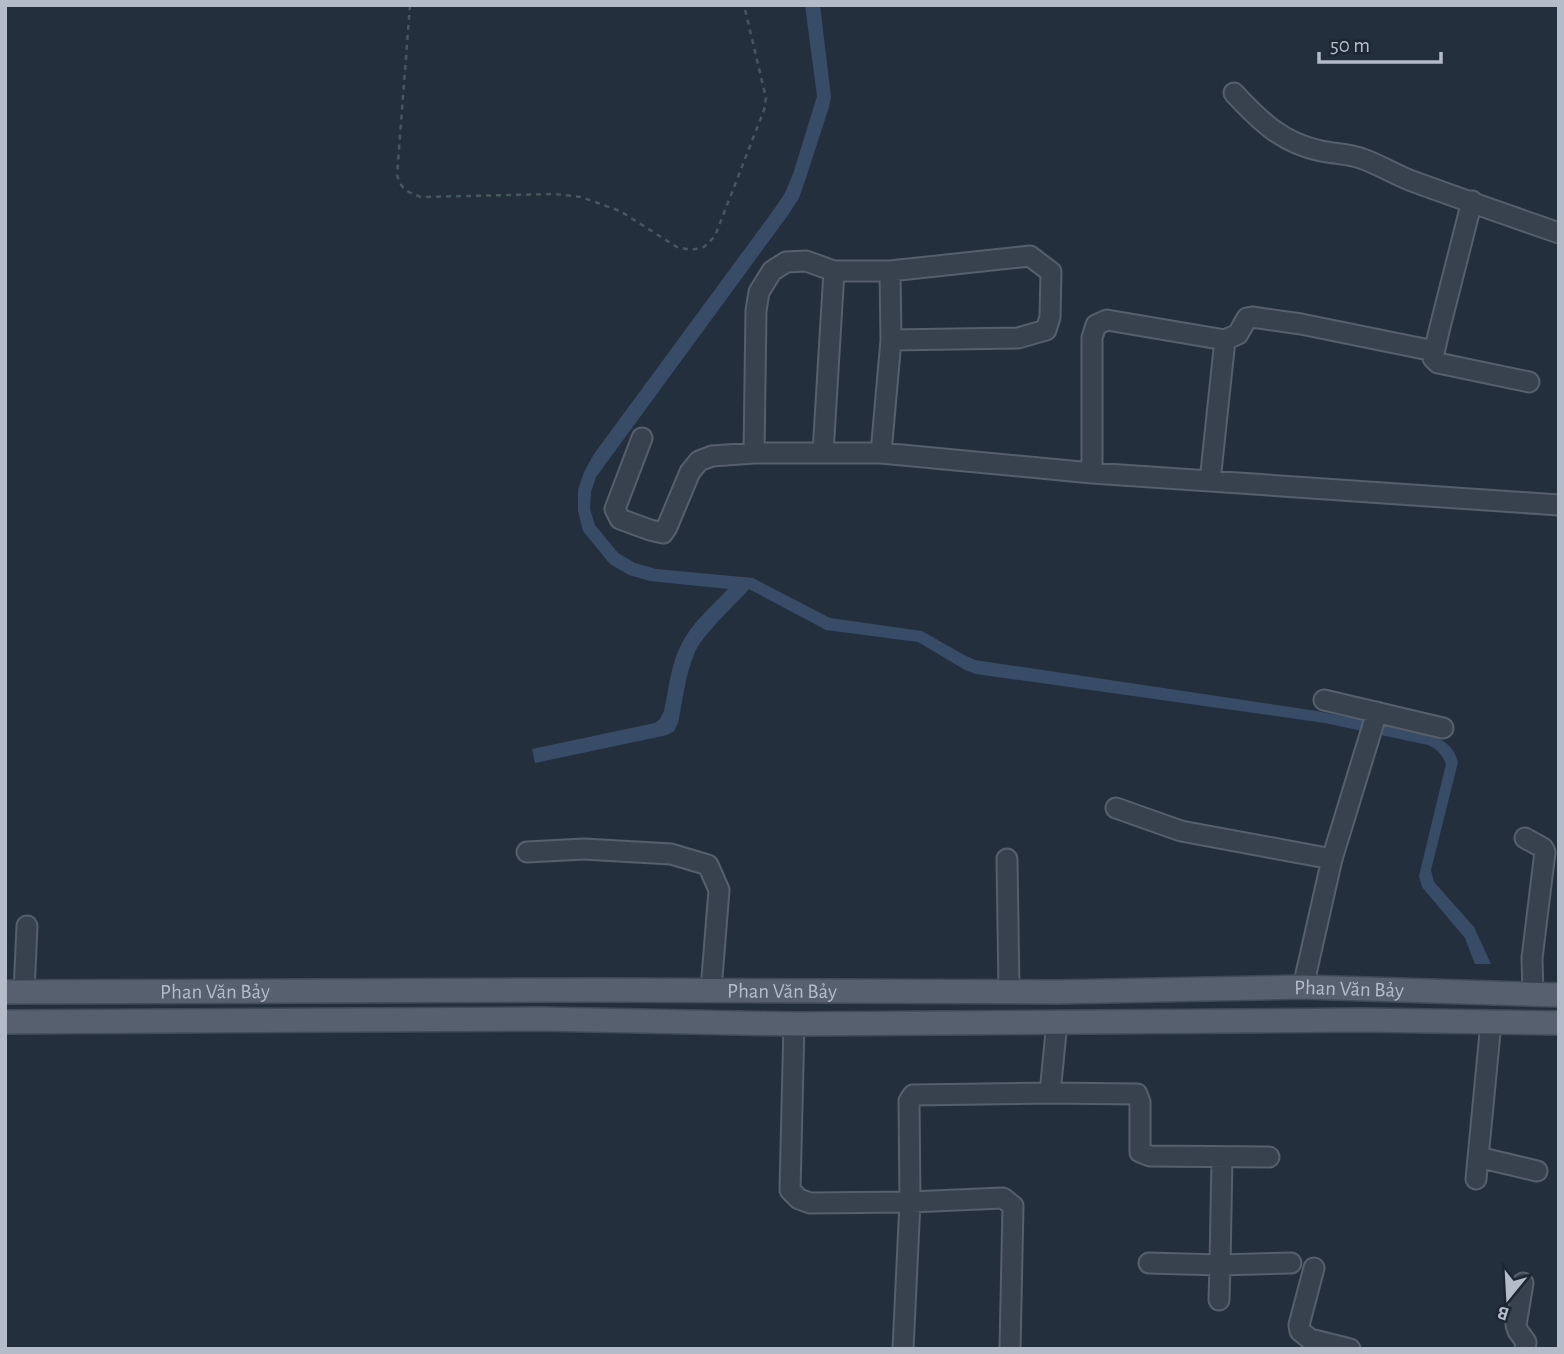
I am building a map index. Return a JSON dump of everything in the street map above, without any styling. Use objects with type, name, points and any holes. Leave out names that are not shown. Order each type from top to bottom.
[{"type":"main road","name":"Phan Văn Bảy","points":[[15,992],[1057,992],[1303,987],[1559,995]]},
{"type":"main road","points":[[1057,992],[1057,1022]]},
{"type":"main road","name":"Phan Văn Bảy","points":[[5,1022],[539,1019],[794,1024],[1349,1020],[1559,1023]]},
{"type":"street","points":[[1234,93],[1273,131],[1297,142],[1319,151],[1362,158],[1410,180],[1559,233]]},
{"type":"street","points":[[1472,201],[1433,358],[1438,363],[1529,382]]},
{"type":"street","points":[[754,453],[756,311],[759,292],[772,271],[786,262],[806,261],[834,271],[890,271],[1030,256],[1051,272],[1050,317],[1046,330],[1018,338],[891,340]]},
{"type":"street","points":[[823,453],[834,271]]},
{"type":"street","points":[[881,453],[891,340],[890,271]]},
{"type":"street","points":[[1093,473],[1092,338],[1096,325],[1107,320],[1225,340],[1238,334],[1247,318],[1252,317],[1301,324],[1434,351]]},
{"type":"street","points":[[1210,481],[1225,340]]},
{"type":"street","points":[[642,438],[615,509],[620,519],[663,533],[691,472],[699,461],[712,456],[754,453],[881,453],[1093,473],[1559,505]]},
{"type":"street","points":[[1324,700],[1374,722],[1443,728]]},
{"type":"street","points":[[1303,987],[1332,859],[1374,722]]},
{"type":"street","points":[[1116,808],[1181,831],[1332,859]]},
{"type":"street","points":[[1525,838],[1543,848],[1545,852],[1532,958],[1533,994]]},
{"type":"street","points":[[527,852],[584,849],[658,853],[708,865],[719,890],[712,990]]},
{"type":"street","points":[[1007,859],[1009,991]]},
{"type":"street","points":[[15,992],[27,926]]},
{"type":"street","points":[[1050,1093],[1057,1022]]},
{"type":"street","points":[[1476,1179],[1491,1022]]},
{"type":"street","points":[[794,1024],[790,1190],[799,1199],[810,1202],[1003,1198],[1013,1206],[1010,1349]]},
{"type":"street","points":[[902,1349],[910,1202],[909,1101],[913,1095],[1137,1094],[1140,1102],[1140,1152],[1160,1157],[1269,1157]]},
{"type":"street","points":[[1219,1300],[1222,1157]]},
{"type":"street","points":[[1478,1157],[1537,1171]]},
{"type":"street","points":[[1149,1263],[1292,1263]]},
{"type":"street","points":[[1314,1268],[1299,1325],[1300,1331],[1310,1339],[1350,1349]]},
{"type":"street","points":[[1523,1283],[1516,1325],[1518,1332],[1527,1342],[1525,1349]]},
{"type":"path","points":[[410,5],[397,175],[400,185],[421,197],[555,194],[581,197],[620,211],[677,247],[691,250],[704,247],[715,236],[764,110],[766,98],[744,5]]},
{"type":"water","points":[[805,5],[820,5],[831,97],[799,198],[596,477],[591,492],[590,509],[595,525],[618,553],[635,563],[656,569],[753,578],[830,618],[922,631],[975,660],[1317,711],[1437,737],[1451,748],[1458,762],[1431,870],[1434,882],[1474,927],[1491,964],[1475,964],[1465,938],[1422,887],[1419,876],[1446,764],[1439,753],[1428,745],[1325,723],[976,674],[918,642],[826,630],[749,589],[712,628],[695,652],[674,731],[667,735],[535,763],[532,749],[655,723],[660,719],[675,659],[682,643],[697,622],[728,589],[650,581],[629,575],[610,564],[583,531],[578,511],[578,490],[594,454],[785,193],[817,96]]}]
